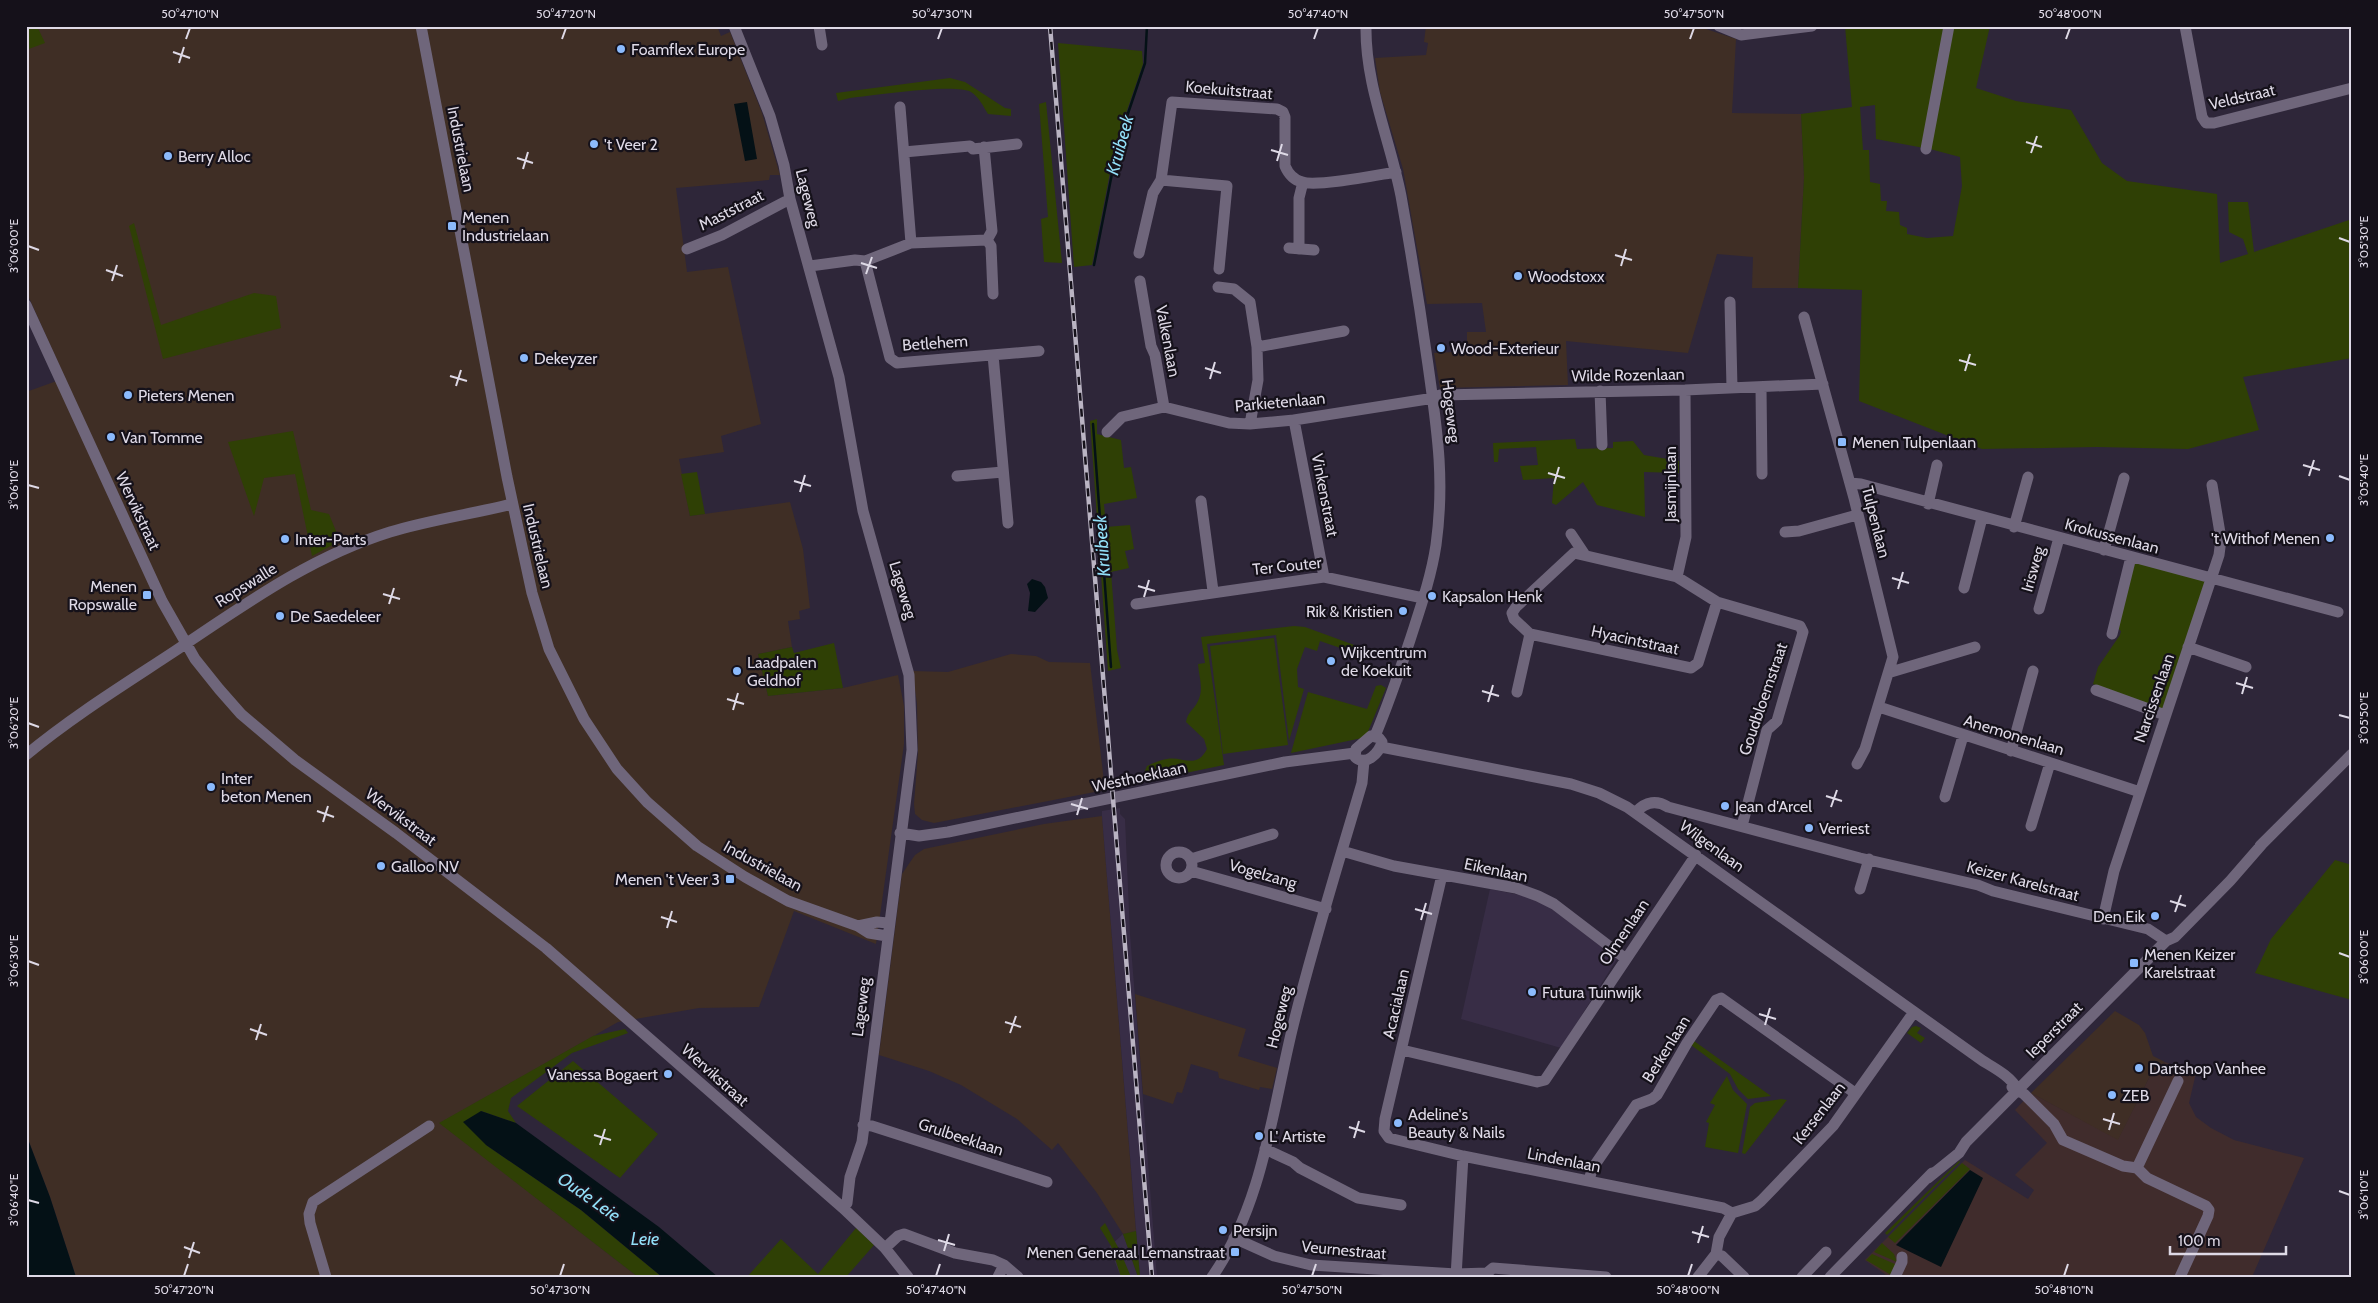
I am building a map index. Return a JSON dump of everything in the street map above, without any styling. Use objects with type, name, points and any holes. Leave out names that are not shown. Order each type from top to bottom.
[{"type":"street","name":"Industrielaan","points":[[421,26],[512,504],[532,593],[549,649],[584,719],[617,769],[647,802],[680,833],[720,862],[788,901],[858,926],[869,932],[886,936]]},
{"type":"street","name":"Lageweg","points":[[734,26],[770,116],[784,166],[790,199],[810,266],[839,377],[861,502],[910,675],[912,750],[886,936],[864,1125],[858,1158],[850,1177],[847,1203],[843,1208]]},
{"type":"street","points":[[819,26],[822,45]]},
{"type":"street","name":"Hogeweg","points":[[1366,26],[1369,67],[1374,97],[1396,172],[1419,301],[1440,443],[1440,512],[1436,548],[1424,598],[1375,736]]},
{"type":"street","points":[[1718,26],[1741,35],[1812,26]]},
{"type":"street","points":[[1926,149],[1949,26]]},
{"type":"street","name":"Veldstraat","points":[[2185,26],[2202,117],[2206,123],[2352,88]]},
{"type":"street","name":"Koekuitstraat","points":[[1139,253],[1153,193],[1161,180],[1172,102],[1277,109],[1283,112],[1285,117],[1285,166],[1288,173],[1303,182]]},
{"type":"street","points":[[900,107],[911,243]]},
{"type":"street","points":[[904,152],[970,146],[973,149],[1017,144]]},
{"type":"street","points":[[984,147],[992,231],[987,240]]},
{"type":"street","points":[[1314,250],[1294,248],[1299,198],[1303,182],[1318,182],[1396,172]]},
{"type":"street","points":[[1161,180],[1227,186],[1219,269]]},
{"type":"street","name":"Maststraat","points":[[686,249],[722,235],[790,199]]},
{"type":"street","points":[[810,266],[855,260],[865,261],[911,243],[987,240]]},
{"type":"street","points":[[987,240],[991,246],[993,294]]},
{"type":"street","name":"Betlehem","points":[[865,261],[890,358],[897,363],[1039,351]]},
{"type":"street","name":"Valkenlaan","points":[[1140,281],[1150,346],[1155,354],[1164,407]]},
{"type":"street","points":[[1218,287],[1234,289],[1250,302],[1257,348],[1258,380],[1250,424]]},
{"type":"street","points":[[1730,302],[1732,388]]},
{"type":"street","name":"Wervikstraat","points":[[26,305],[162,601],[195,659],[219,689],[266,736],[295,760],[396,833],[546,948],[843,1208],[885,1248],[908,1277]]},
{"type":"street","name":"Tulpenlaan","points":[[1804,317],[1892,644],[1893,657],[1890,672],[1866,749],[1857,764]]},
{"type":"street","points":[[1257,348],[1344,331]]},
{"type":"street","points":[[993,354],[1008,524]]},
{"type":"street","name":"Wilde Rozenlaan","points":[[1434,398],[1440,395],[1761,388],[1823,384]]},
{"type":"street","points":[[1761,388],[1762,474]]},
{"type":"street","name":"Jasmijnlaan","points":[[1677,577],[1686,530],[1685,390]]},
{"type":"street","points":[[1600,391],[1602,445]]},
{"type":"street","name":"Parkietenlaan","points":[[1107,432],[1122,416],[1164,407],[1229,423],[1250,424],[1294,420],[1434,398]]},
{"type":"street","name":"Vinkenstraat","points":[[1294,420],[1324,577]]},
{"type":"street","points":[[1928,504],[1937,465]]},
{"type":"street","points":[[957,476],[1003,472]]},
{"type":"street","points":[[2014,526],[2028,477]]},
{"type":"street","points":[[2104,550],[2124,478]]},
{"type":"street","name":"Krokussenlaan","points":[[1850,483],[1861,484],[1878,491],[2338,612]]},
{"type":"street","name":"Narcissenlaan","points":[[2103,919],[2114,871],[2219,555],[2221,539],[2212,486]]},
{"type":"street","points":[[1854,498],[1878,491]]},
{"type":"street","points":[[1201,501],[1213,591]]},
{"type":"street","name":"Ropswalle","points":[[26,755],[51,734],[286,578],[337,553],[390,532],[512,504]]},
{"type":"street","points":[[1785,532],[1799,531],[1857,515]]},
{"type":"street","points":[[1964,588],[1982,518]]},
{"type":"street","points":[[1571,534],[1581,546],[1585,555]]},
{"type":"street","name":"Irisweg","points":[[2039,609],[2059,538]]},
{"type":"street","points":[[1512,613],[1516,607],[1574,553],[1677,577]]},
{"type":"street","points":[[2112,634],[2130,557]]},
{"type":"street","name":"Ter Couter","points":[[1136,604],[1213,591],[1324,577],[1424,598]]},
{"type":"street","name":"Goudbloemstraat","points":[[1677,577],[1717,602],[1800,626],[1803,632],[1777,721],[1767,730],[1742,826]]},
{"type":"street","name":"Hyacintstraat","points":[[1530,634],[1691,668],[1698,663],[1717,602]]},
{"type":"street","points":[[1501,608],[1512,613],[1514,619],[1530,634],[1517,692]]},
{"type":"street","points":[[1890,672],[1976,647]]},
{"type":"street","points":[[2188,647],[2246,667]]},
{"type":"street","points":[[2011,751],[2033,672]]},
{"type":"street","points":[[2096,690],[2165,715]]},
{"type":"street","name":"Anemonenlaan","points":[[1879,708],[2140,792]]},
{"type":"street","points":[[1375,736],[1382,742],[1381,747],[1377,753],[1364,761],[1359,760],[1355,753],[1359,745],[1367,738],[1375,736]]},
{"type":"street","points":[[1945,797],[1963,736]]},
{"type":"street","name":"Wilgenlaan","points":[[1381,747],[1571,784],[1599,793],[1636,812],[1982,1061],[2006,1084],[2021,1092],[2054,1124],[2063,1140],[2123,1166],[2137,1168]]},
{"type":"street","name":"Westhoeklaan","points":[[900,833],[919,836],[948,832],[1285,762],[1355,753]]},
{"type":"street","name":"Ieperstraat","points":[[1830,1277],[1955,1148],[1966,1142],[2021,1092],[2166,941],[2170,932],[2179,922],[2264,842],[2352,754]]},
{"type":"street","name":"Hogeweg","points":[[1212,1277],[1234,1238],[1254,1189],[1298,1008],[1362,783],[1364,761]]},
{"type":"street","points":[[2031,826],[2050,763]]},
{"type":"street","name":"Keizer Karelstraat","points":[[1636,812],[1651,802],[1660,802],[1668,807],[2148,929],[2166,941]]},
{"type":"street","points":[[1653,824],[1668,807]]},
{"type":"street","name":"Vogelzang","points":[[1273,834],[1191,859],[1184,852],[1177,851],[1169,855],[1166,864],[1169,874],[1178,878],[1187,876],[1191,871],[1326,909]]},
{"type":"street","name":"Eikenlaan","points":[[1342,851],[1394,866],[1516,888],[1538,896],[1554,904],[1626,959]]},
{"type":"street","name":"Olmenlaan","points":[[1402,1050],[1537,1082],[1544,1080],[1696,854]]},
{"type":"street","points":[[1191,859],[1191,871]]},
{"type":"street","points":[[1860,888],[1869,859]]},
{"type":"street","name":"Acacialaan","points":[[1389,1138],[1384,1131],[1385,1119],[1442,876]]},
{"type":"street","name":"Industrielaan","points":[[858,926],[877,922],[888,923]]},
{"type":"street","name":"Berkenlaan","points":[[1589,1181],[1592,1169],[1636,1105],[1652,1100],[1657,1095],[1687,1043],[1716,1000],[1721,998],[1855,1093]]},
{"type":"street","name":"Kersenlaan","points":[[1732,1213],[1755,1206],[1820,1141],[1914,1012]]},
{"type":"street","points":[[2178,1081],[2137,1168],[2141,1174],[2202,1203],[2209,1210],[2180,1277]]},
{"type":"street","name":"Grulbeeklaan","points":[[864,1125],[1047,1182]]},
{"type":"street","points":[[326,1277],[310,1223],[309,1214],[312,1205],[319,1198],[429,1126]]},
{"type":"street","name":"Lindenlaan","points":[[1389,1138],[1463,1156],[1723,1208],[1732,1213]]},
{"type":"street","points":[[1265,1149],[1293,1162],[1300,1168],[1358,1198],[1401,1205]]},
{"type":"street","points":[[1456,1275],[1463,1156]]},
{"type":"street","name":"Lageweg","points":[[832,1199],[850,1177]]},
{"type":"street","points":[[1698,1277],[1716,1254],[1719,1237],[1732,1213]]},
{"type":"street","points":[[885,1248],[898,1236],[904,1234],[955,1253],[993,1260],[1004,1265],[1018,1277]]},
{"type":"street","name":"Veurnestraat","points":[[1234,1238],[1274,1256],[1311,1265],[1456,1275],[1487,1275],[1493,1268],[1606,1277]]},
{"type":"street","points":[[1802,1277],[1826,1252]]},
{"type":"street","points":[[1716,1254],[1722,1256],[1744,1277]]},
{"type":"street","points":[[1895,1277],[1902,1262],[1902,1257]]},
{"type":"street","points":[[998,1277],[1004,1265]]},
{"type":"shaded area","points":[[26,26],[717,26],[721,36],[730,32],[762,113],[780,175],[770,175],[769,180],[676,188],[687,272],[728,267],[761,424],[721,436],[724,452],[679,459],[690,516],[790,502],[803,549],[810,608],[799,611],[800,619],[788,621],[792,647],[758,654],[768,696],[843,688],[898,675],[904,706],[904,744],[876,944],[794,911],[759,1007],[699,1008],[618,1022],[440,1123],[638,1277],[76,1277],[50,1197],[26,1134],[26,392],[65,378],[26,291]]},
{"type":"shaded area","points":[[1426,26],[1697,26],[1736,39],[1732,113],[1801,114],[1804,177],[1798,288],[1752,288],[1753,257],[1717,254],[1688,353],[1566,341],[1568,385],[1440,388],[1434,353],[1454,352],[1454,348],[1458,348],[1458,343],[1467,343],[1467,332],[1486,332],[1482,303],[1427,304],[1403,169],[1380,92],[1375,58],[1426,55],[1428,43],[1424,42]]},
{"type":"shaded area","points":[[1011,654],[1036,656],[1049,662],[1090,663],[1105,790],[934,823],[922,820],[915,814],[914,804],[918,753],[917,703],[912,671],[948,672]]},
{"type":"shaded area","points":[[1120,808],[1120,814],[1125,819],[1130,934],[1157,1277],[1140,1277],[1102,816],[1102,811]]},
{"type":"shaded area","points":[[1102,816],[1136,1231],[1123,1234],[1097,1193],[1058,1143],[1052,1150],[1017,1119],[961,1085],[929,1071],[879,1055],[902,874],[915,855],[924,849],[1044,824]]},
{"type":"shaded area","name":"Futura Tuinwijk","points":[[1490,889],[1534,898],[1552,909],[1617,959],[1561,1048],[1461,1019]]},
{"type":"shaded area","points":[[1135,994],[1246,1029],[1238,1056],[1277,1068],[1272,1089],[1260,1087],[1259,1090],[1219,1078],[1218,1072],[1191,1064],[1182,1093],[1177,1092],[1173,1104],[1143,1094]]},
{"type":"shaded area","points":[[2115,1011],[2139,1025],[2145,1033],[2153,1056],[2165,1062],[2154,1068],[2118,1140],[2031,1093]]},
{"type":"shaded area","points":[[2165,1062],[2196,1073],[2189,1103],[2196,1117],[2211,1128],[2234,1140],[2304,1158],[2252,1277],[1889,1277],[1865,1260],[1965,1160],[2028,1199],[2034,1190],[2015,1175],[2047,1143],[2015,1110],[2031,1093],[2118,1139],[2154,1068]]},
{"type":"shaded area","points":[[1123,1234],[1138,1277],[1121,1277],[1109,1247]]},
{"type":"green space","points":[[26,26],[37,26],[45,43],[26,50]]},
{"type":"green space","points":[[1845,26],[1947,26],[1924,148],[1876,139],[1875,105],[1860,107],[1863,150],[1869,150],[1870,182],[1880,184],[1881,201],[1887,201],[1886,211],[1899,212],[1900,225],[1907,228],[1907,234],[1927,238],[1953,236],[1962,186],[1960,157],[1930,149],[1952,26],[1990,26],[1976,88],[2016,101],[2071,110],[2102,163],[2127,181],[2217,194],[2220,263],[2248,254],[2243,239],[2229,232],[2228,202],[2248,202],[2254,252],[2352,219],[2352,358],[2243,377],[2259,430],[2188,449],[2097,447],[1982,449],[1859,401],[1862,290],[1798,288],[1804,177],[1801,114],[1852,107]]},
{"type":"green space","points":[[1058,43],[1142,51],[1143,64],[1116,142],[1092,265],[1074,267]]},
{"type":"green space","points":[[950,78],[965,82],[1005,108],[1011,109],[1011,116],[988,114],[974,94],[962,90],[931,89],[838,101],[836,93]]},
{"type":"green space","points":[[1046,102],[1062,263],[1044,262],[1041,219],[1048,217],[1039,104]]},
{"type":"green space","points":[[134,223],[161,325],[254,293],[276,296],[281,328],[163,359],[129,226]]},
{"type":"green space","points":[[1097,419],[1097,434],[1121,440],[1124,468],[1131,467],[1137,498],[1104,504],[1106,527],[1130,525],[1134,549],[1125,551],[1129,568],[1111,572],[1117,650],[1121,668],[1108,671],[1090,421]]},
{"type":"green space","points":[[293,431],[311,510],[329,514],[340,541],[312,556],[295,474],[264,478],[254,516],[228,442]]},
{"type":"green space","points":[[1575,439],[1577,449],[1613,448],[1613,442],[1633,441],[1644,455],[1679,461],[1679,473],[1644,472],[1645,517],[1597,505],[1583,482],[1556,505],[1552,503],[1554,478],[1523,480],[1520,466],[1538,465],[1536,447],[1499,449],[1498,462],[1494,462],[1493,443]]},
{"type":"green space","points":[[697,472],[705,514],[690,516],[681,474]]},
{"type":"green space","points":[[2134,562],[2205,581],[2163,710],[2093,684],[2098,667],[2120,635],[2121,631],[2115,626]]},
{"type":"green space","points":[[1294,626],[1305,627],[1357,646],[1355,653],[1320,641],[1317,651],[1305,647],[1297,669],[1298,687],[1304,689],[1289,741],[1276,635],[1207,644],[1224,765],[1152,780],[1144,773],[1147,766],[1162,760],[1194,761],[1203,755],[1207,749],[1204,739],[1186,722],[1201,692],[1198,664],[1205,663],[1201,637]]},
{"type":"green space","points":[[1274,638],[1288,745],[1223,754],[1210,646]]},
{"type":"green space","points":[[834,643],[843,688],[768,696],[758,654],[792,647],[794,653]]},
{"type":"green space","points":[[1381,685],[1386,688],[1367,734],[1362,738],[1291,753],[1308,692],[1367,709],[1376,686]]},
{"type":"green space","points":[[2335,860],[2352,865],[2352,1000],[2255,973],[2271,939]]},
{"type":"green space","points":[[1912,1027],[1921,1028],[1917,1033],[1925,1038],[1921,1043],[1907,1033]]},
{"type":"green space","points":[[625,1029],[628,1033],[572,1053],[511,1098],[508,1111],[516,1123],[481,1111],[486,1145],[581,1210],[662,1277],[638,1277],[439,1123],[593,1036]]},
{"type":"green space","points":[[1694,1041],[1771,1096],[1748,1099],[1738,1089],[1730,1074],[1691,1045]]},
{"type":"green space","points":[[573,1061],[658,1134],[620,1178],[517,1106]]},
{"type":"green space","points":[[1727,1076],[1733,1090],[1747,1104],[1738,1153],[1705,1147],[1709,1123],[1706,1122],[1715,1105],[1710,1103]]},
{"type":"green space","points":[[1781,1099],[1787,1100],[1745,1154],[1742,1153],[1750,1107],[1755,1103]]},
{"type":"green space","points":[[1959,1161],[1887,1235],[1885,1233]]},
{"type":"green space","points":[[1962,1163],[1970,1169],[1895,1243],[1888,1237]]},
{"type":"green space","points":[[1105,1223],[1131,1277],[1121,1277],[1111,1246],[1100,1228]]},
{"type":"green space","points":[[856,1228],[874,1245],[846,1277],[747,1277],[781,1239],[818,1274]]},
{"type":"green space","points":[[1136,1231],[1140,1277],[1138,1277],[1123,1234]]},
{"type":"green space","points":[[1882,1243],[1894,1254],[1897,1262],[1874,1252]]},
{"type":"green space","points":[[1872,1254],[1897,1265],[1891,1275],[1866,1260]]},
{"type":"water","points":[[747,102],[757,159],[745,161],[734,104]]},
{"type":"water","points":[[1032,579],[1041,582],[1045,587],[1048,598],[1035,612],[1028,611],[1030,593],[1027,584]]},
{"type":"water","name":"Leie","points":[[481,1111],[516,1123],[659,1227],[718,1277],[662,1277],[581,1210],[486,1145],[463,1122]]},
{"type":"water","points":[[26,1134],[50,1197],[76,1277],[26,1277]]},
{"type":"water","points":[[1970,1170],[1983,1178],[1941,1267],[1896,1245]]},
{"type":"waterway","name":"Kruibeek","points":[[1094,265],[1118,143],[1145,63],[1147,26]]},
{"type":"waterway","name":"Kruibeek","points":[[1093,424],[1111,667]]},
{"type":"railway","points":[[1050,26],[1152,1277]]},
{"type":"place","name":"Foamflex Europe","points":[[621,49]]},
{"type":"place","name":"'t Veer 2","points":[[594,144]]},
{"type":"place","name":"Berry Alloc","points":[[168,156]]},
{"type":"place","name":"Menen Industrielaan","points":[[452,226]]},
{"type":"place","name":"Woodstoxx","points":[[1518,276]]},
{"type":"place","name":"Wood-Exterieur","points":[[1441,348]]},
{"type":"place","name":"Dekeyzer","points":[[524,358]]},
{"type":"place","name":"Pieters Menen","points":[[128,395]]},
{"type":"place","name":"Van Tomme","points":[[111,437]]},
{"type":"place","name":"Menen Tulpenlaan","points":[[1842,442]]},
{"type":"place","name":"'t Withof Menen","points":[[2330,538]]},
{"type":"place","name":"Inter-Parts","points":[[285,539]]},
{"type":"place","name":"Menen Ropswalle","points":[[147,595]]},
{"type":"place","name":"Kapsalon Henk","points":[[1432,596]]},
{"type":"place","name":"Rik & Kristien","points":[[1403,611]]},
{"type":"place","name":"De Saedeleer","points":[[280,616]]},
{"type":"place","name":"Wijkcentrum de Koekuit","points":[[1331,661]]},
{"type":"place","name":"Laadpalen Geldhof","points":[[737,671]]},
{"type":"place","name":"Inter beton Menen","points":[[211,787]]},
{"type":"place","name":"Jean d'Arcel","points":[[1725,806]]},
{"type":"place","name":"Verriest","points":[[1809,828]]},
{"type":"place","name":"Galloo NV","points":[[381,866]]},
{"type":"place","name":"Menen 't Veer 3","points":[[730,879]]},
{"type":"place","name":"Den Eik","points":[[2155,916]]},
{"type":"place","name":"Menen Keizer Karelstraat","points":[[2134,963]]},
{"type":"place","name":"Futura Tuinwijk","points":[[1532,992]]},
{"type":"place","name":"Dartshop Vanhee","points":[[2139,1068]]},
{"type":"place","name":"Vanessa Bogaert","points":[[668,1074]]},
{"type":"place","name":"ZEB","points":[[2112,1095]]},
{"type":"place","name":"Adeline's Beauty & Nails","points":[[1398,1123]]},
{"type":"place","name":"L' Artiste","points":[[1259,1136]]},
{"type":"place","name":"Persijn","points":[[1223,1230]]},
{"type":"place","name":"Menen Generaal Lemanstraat","points":[[1235,1252]]},
{"type":"water label","name":"Oude Leie","points":[[589,1197]]}]
